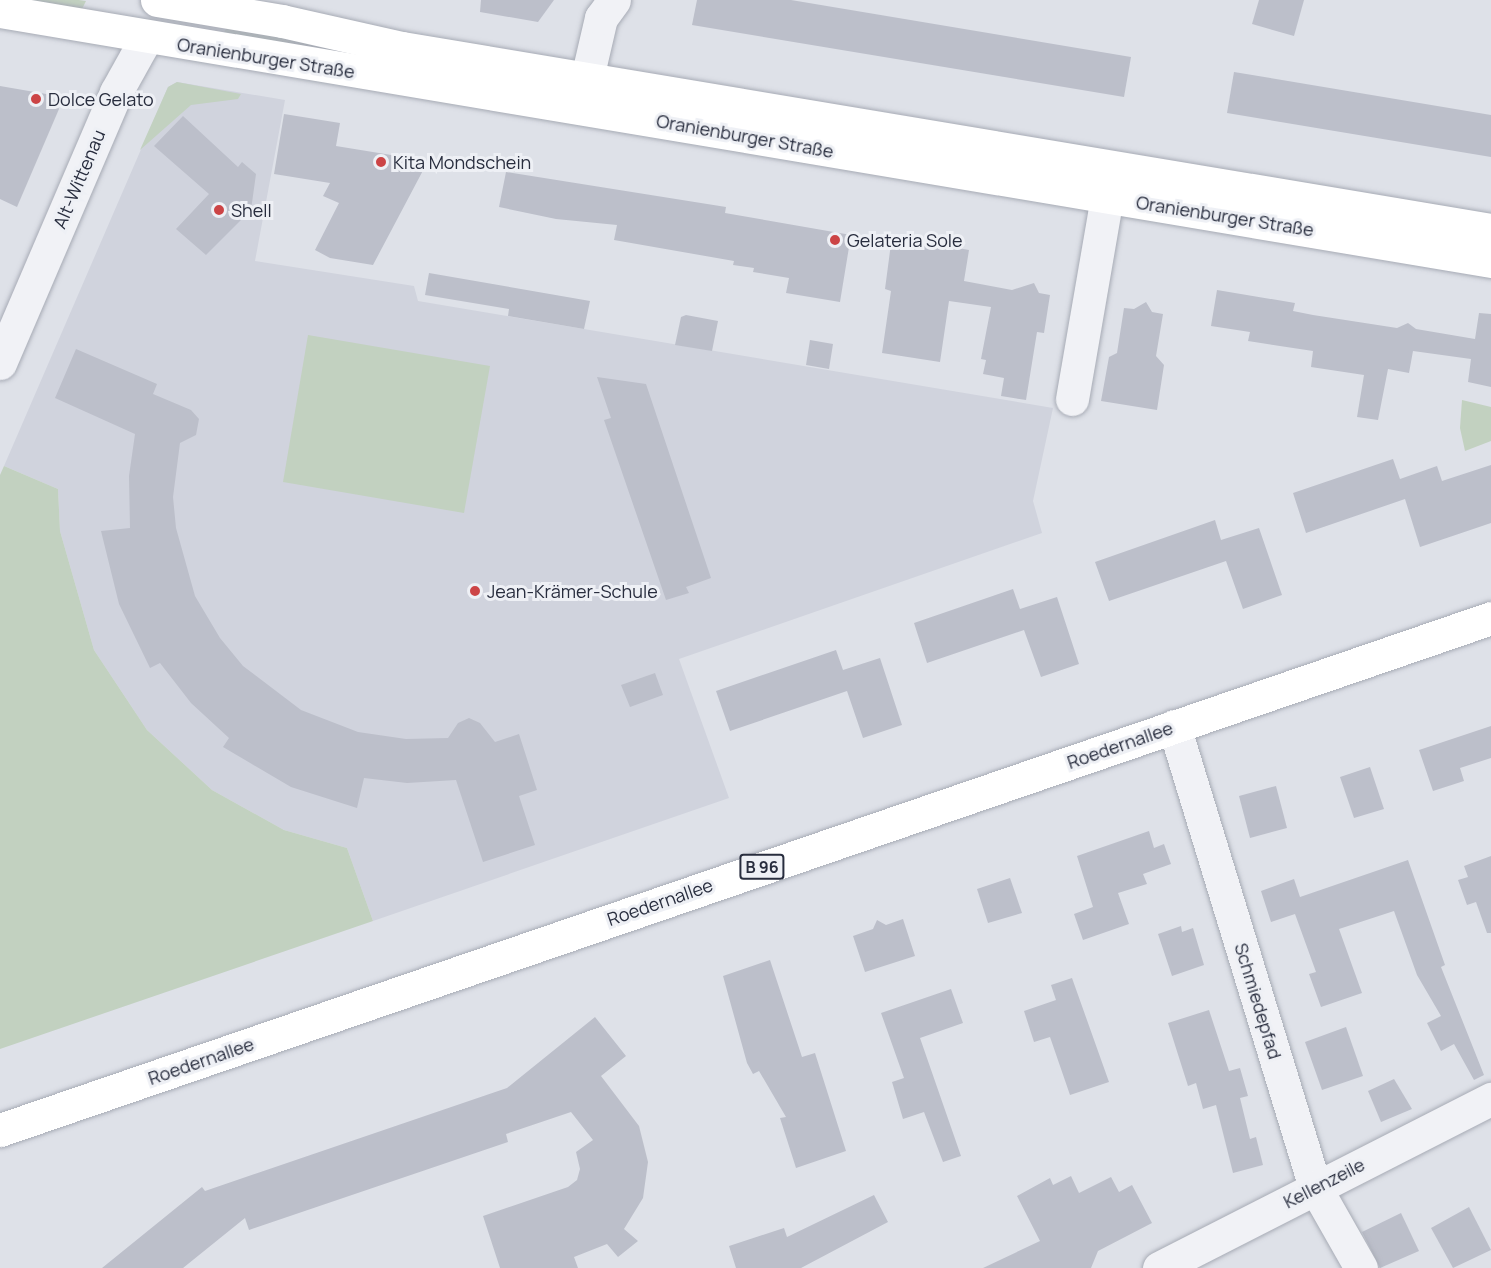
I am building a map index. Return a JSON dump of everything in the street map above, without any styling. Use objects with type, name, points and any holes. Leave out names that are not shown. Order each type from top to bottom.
[{"type":"main road","name":"Oranienburger Straße","points":[[163,0],[273,19],[400,64],[1107,197],[1491,261]]},
{"type":"main road","name":"Alt-Wittenau","points":[[146,38],[163,0]]},
{"type":"main road","name":"Oranienburger Straße","points":[[0,11],[146,38],[400,64],[587,78],[1431,223],[1491,230]]},
{"type":"main road","name":"Roedernallee","points":[[0,1130],[1491,618]]},
{"type":"street","points":[[587,78],[601,18],[614,0]]},
{"type":"street","name":"Alt-Wittenau","points":[[0,363],[116,92],[146,38]]},
{"type":"street","points":[[1072,399],[1107,197]]},
{"type":"street","name":"Schmiedepfad","points":[[1174,726],[1315,1187],[1361,1268]]},
{"type":"street","name":"Kellenzeile","points":[[1159,1268],[1491,1099]]},
{"type":"shaded area","name":"Jean-Krämer-Schule","points":[[177,82],[285,100],[255,261],[414,286],[418,301],[1053,408],[1033,501],[1042,533],[679,659],[729,798],[373,921],[347,848],[284,830],[212,790],[147,730],[94,650],[60,531],[58,489],[4,466],[168,87]]},
{"type":"green space","points":[[16,0],[79,0],[86,1],[81,11]]},
{"type":"green space","points":[[229,24],[368,57],[221,37]]},
{"type":"green space","points":[[177,82],[241,94],[238,99],[191,105],[140,150],[168,87]]},
{"type":"green space","points":[[308,335],[490,366],[464,513],[283,482]]},
{"type":"green space","points":[[1462,400],[1491,407],[1491,441],[1465,451],[1460,428]]},
{"type":"green space","points":[[4,466],[58,489],[60,531],[94,650],[147,730],[212,790],[284,830],[347,848],[373,921],[0,1049],[0,475]]},
{"type":"building","points":[[481,0],[554,0],[538,22],[480,12]]},
{"type":"building","points":[[697,0],[791,0],[1131,57],[1124,97],[692,25]]},
{"type":"building","points":[[1259,0],[1304,0],[1294,36],[1252,24]]},
{"type":"building","points":[[1234,72],[1491,115],[1491,157],[1227,113]]},
{"type":"building","points":[[0,86],[52,95],[59,109],[17,207],[0,199]]},
{"type":"building","points":[[284,114],[340,123],[336,146],[428,161],[373,265],[330,258],[315,250],[339,203],[323,196],[330,183],[274,174]]},
{"type":"building","points":[[183,116],[238,167],[242,162],[256,174],[251,210],[206,255],[176,229],[209,194],[154,146]]},
{"type":"building","points":[[506,172],[726,207],[725,213],[851,235],[840,302],[786,293],[789,278],[753,272],[754,268],[733,265],[734,261],[614,240],[617,225],[556,219],[499,207]]},
{"type":"building","points":[[892,236],[969,250],[964,281],[1012,290],[1034,283],[1039,293],[1050,295],[1044,333],[1037,332],[1026,400],[1001,396],[1004,378],[983,374],[986,360],[981,359],[991,307],[949,301],[940,362],[882,353],[891,291],[885,289]]},
{"type":"building","points":[[429,273],[590,301],[584,329],[508,316],[509,309],[425,295]]},
{"type":"building","points":[[1217,290],[1295,303],[1293,311],[1313,315],[1397,328],[1408,323],[1416,329],[1475,339],[1479,313],[1491,314],[1491,387],[1468,382],[1471,359],[1413,351],[1409,373],[1388,369],[1378,420],[1357,417],[1364,375],[1311,367],[1313,351],[1248,341],[1250,332],[1211,326]]},
{"type":"building","points":[[1146,302],[1152,312],[1163,314],[1156,356],[1164,365],[1157,410],[1101,401],[1109,357],[1117,353],[1124,308],[1134,309]]},
{"type":"building","points":[[686,315],[718,321],[712,351],[675,345],[681,317]]},
{"type":"building","points":[[810,340],[833,344],[829,369],[806,365]]},
{"type":"building","points":[[76,349],[157,384],[153,394],[191,410],[199,419],[196,435],[180,443],[173,497],[176,528],[195,596],[220,638],[243,666],[301,710],[358,732],[406,739],[448,738],[458,723],[469,718],[480,723],[495,742],[519,734],[537,790],[519,796],[535,845],[483,862],[456,780],[407,783],[364,778],[357,808],[291,787],[223,747],[229,738],[191,703],[160,663],[150,668],[119,604],[101,531],[130,528],[129,476],[135,434],[55,398]]},
{"type":"building","points":[[597,377],[646,384],[711,578],[686,587],[689,593],[666,600],[604,420],[611,418]]},
{"type":"building","points":[[1393,459],[1400,479],[1437,466],[1442,481],[1491,465],[1491,523],[1420,547],[1405,499],[1306,533],[1293,493]]},
{"type":"building","points":[[1215,520],[1221,540],[1259,528],[1282,595],[1243,609],[1226,561],[1109,601],[1095,562]]},
{"type":"building","points":[[1013,589],[1020,609],[1057,597],[1079,664],[1041,677],[1024,630],[927,663],[914,623]]},
{"type":"building","points":[[836,650],[843,670],[880,658],[902,725],[863,738],[847,691],[730,731],[716,691]]},
{"type":"building","points":[[655,673],[663,695],[630,707],[621,685]]},
{"type":"building","points":[[1491,726],[1491,758],[1460,768],[1464,781],[1433,791],[1419,750]]},
{"type":"building","points":[[1370,767],[1384,809],[1354,818],[1340,777]]},
{"type":"building","points":[[1276,786],[1287,828],[1250,838],[1239,796]]},
{"type":"building","points":[[1149,831],[1154,848],[1164,844],[1171,864],[1143,874],[1147,884],[1118,893],[1129,924],[1083,940],[1074,914],[1093,907],[1077,856]]},
{"type":"building","points":[[1491,856],[1491,933],[1487,933],[1476,902],[1467,905],[1458,880],[1468,877],[1464,866]]},
{"type":"building","points":[[1408,860],[1445,965],[1441,967],[1484,1075],[1474,1080],[1454,1044],[1441,1051],[1427,1023],[1441,1016],[1417,975],[1394,911],[1339,929],[1362,993],[1321,1007],[1309,974],[1316,972],[1295,914],[1271,922],[1261,891],[1294,879],[1300,897]]},
{"type":"building","points":[[1010,878],[1022,913],[988,923],[977,889]]},
{"type":"building","points":[[903,919],[915,956],[865,972],[853,936],[873,929],[877,920],[886,925]]},
{"type":"building","points":[[1181,926],[1182,932],[1193,928],[1204,965],[1172,976],[1158,934]]},
{"type":"building","points":[[770,960],[802,1057],[815,1053],[846,1151],[796,1168],[780,1118],[786,1117],[759,1071],[753,1074],[747,1063],[723,976]]},
{"type":"building","points":[[1072,978],[1109,1082],[1070,1095],[1050,1037],[1034,1042],[1024,1011],[1056,1000],[1051,985]]},
{"type":"building","points":[[951,989],[963,1023],[920,1038],[961,1156],[943,1162],[924,1112],[903,1119],[892,1082],[904,1078],[881,1013]]},
{"type":"building","points":[[1209,1010],[1229,1071],[1240,1068],[1248,1096],[1240,1098],[1250,1139],[1256,1137],[1263,1165],[1233,1173],[1216,1105],[1203,1109],[1196,1083],[1188,1086],[1168,1023]]},
{"type":"building","points":[[595,1017],[626,1056],[601,1076],[639,1126],[648,1162],[643,1198],[624,1229],[638,1241],[618,1257],[607,1244],[574,1257],[578,1268],[500,1268],[483,1216],[568,1187],[577,1180],[580,1169],[576,1152],[593,1140],[571,1112],[506,1134],[508,1142],[249,1230],[245,1218],[183,1268],[102,1268],[202,1187],[205,1191],[507,1088]]},
{"type":"building","points":[[1346,1027],[1363,1076],[1322,1090],[1305,1042]]},
{"type":"building","points":[[1394,1079],[1412,1109],[1381,1122],[1368,1091]]},
{"type":"building","points":[[1071,1176],[1079,1193],[1111,1177],[1119,1192],[1132,1185],[1152,1223],[1098,1251],[1091,1268],[983,1268],[1040,1241],[1017,1196],[1050,1178],[1053,1185]]},
{"type":"building","points":[[874,1195],[888,1222],[801,1268],[736,1268],[729,1246],[784,1228],[787,1237]]},
{"type":"building","points":[[1469,1207],[1491,1250],[1453,1268],[1431,1228]]},
{"type":"building","points":[[1401,1213],[1419,1251],[1380,1268],[1362,1232]]},
{"type":"place","name":"Dolce Gelato","points":[[36,99]]},
{"type":"place","name":"Kita Mondschein","points":[[381,162]]},
{"type":"place","name":"Shell","points":[[219,210]]},
{"type":"place","name":"Gelateria Sole","points":[[835,240]]},
{"type":"place","name":"Jean-Krämer-Schule","points":[[475,591]]}]
